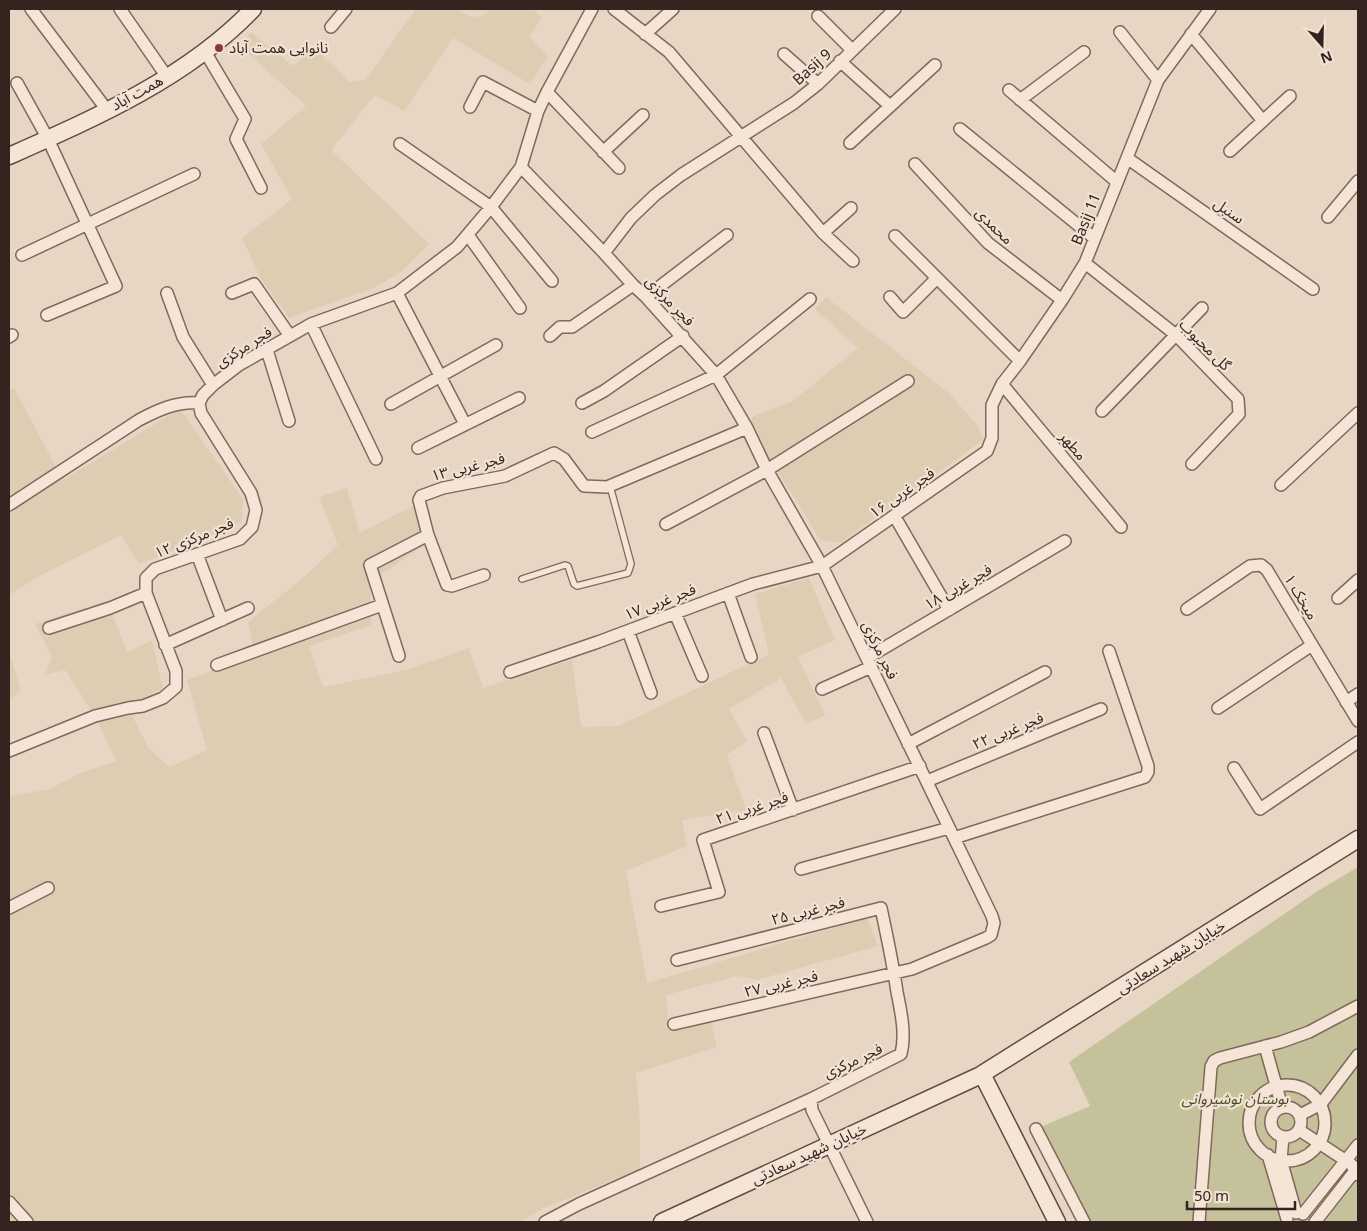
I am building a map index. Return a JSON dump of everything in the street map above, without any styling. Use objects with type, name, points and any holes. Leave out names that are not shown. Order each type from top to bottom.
[{"type":"main road","name":"همت آباد","points":[[9,156],[107,110],[167,77],[241,21],[253,9]]},
{"type":"main road","name":"خیابان شهید سعادتی","points":[[662,1222],[983,1074],[1358,840]]},
{"type":"main road","points":[[983,1074],[1057,1222]]},
{"type":"street","points":[[31,9],[107,110]]},
{"type":"street","points":[[120,9],[167,77]]},
{"type":"street","points":[[331,28],[346,9]]},
{"type":"street","name":"فجر مرکزی","points":[[199,402],[203,394],[239,365],[311,324],[397,293],[457,247],[491,207],[521,167],[538,111],[546,92],[592,9]]},
{"type":"street","points":[[614,9],[669,52],[822,233],[853,261]]},
{"type":"street","points":[[645,34],[673,9]]},
{"type":"street","name":"Basij 9","points":[[604,252],[631,218],[655,195],[681,175],[794,103],[818,84],[895,9]]},
{"type":"street","name":"Basij 11","points":[[992,438],[992,405],[1002,384],[1062,300],[1085,263],[1158,80],[1210,9]]},
{"type":"street","points":[[818,16],[852,50]]},
{"type":"street","points":[[1120,32],[1158,80]]},
{"type":"street","points":[[1191,34],[1263,121]]},
{"type":"street","points":[[204,50],[246,119],[236,139],[261,188]]},
{"type":"street","points":[[1020,100],[1084,52]]},
{"type":"street","points":[[784,54],[818,84]]},
{"type":"street","points":[[840,61],[890,106]]},
{"type":"street","points":[[850,143],[935,65]]},
{"type":"street","points":[[470,107],[483,82],[538,111]]},
{"type":"street","points":[[18,84],[48,139],[116,286],[47,315]]},
{"type":"street","points":[[1009,90],[1118,182]]},
{"type":"street","points":[[546,92],[619,168]]},
{"type":"street","points":[[1230,151],[1290,96]]},
{"type":"street","points":[[603,152],[644,115]]},
{"type":"street","points":[[960,129],[1094,238]]},
{"type":"street","points":[[400,144],[491,207],[552,281]]},
{"type":"street","name":"سنبل","points":[[1128,158],[1313,289]]},
{"type":"street","name":"محمدی","points":[[915,164],[988,243],[1062,300]]},
{"type":"street","name":"فجر مرکزی","points":[[521,167],[604,252],[633,285],[646,296],[716,375],[747,428],[767,470],[822,566],[992,916],[994,923],[991,935],[986,938],[912,970],[894,973],[903,1024],[903,1047],[901,1054],[812,1105]]},
{"type":"street","points":[[22,256],[194,174]]},
{"type":"street","points":[[1328,217],[1358,181]]},
{"type":"street","points":[[822,233],[851,208]]},
{"type":"street","points":[[468,235],[520,308]]},
{"type":"street","points":[[646,296],[727,235]]},
{"type":"street","points":[[896,236],[936,279],[1020,361]]},
{"type":"street","name":"گل محبوب","points":[[1085,263],[1176,335],[1238,399],[1239,414],[1192,464]]},
{"type":"street","points":[[890,297],[903,312],[936,279]]},
{"type":"street","points":[[232,293],[254,284],[290,336]]},
{"type":"street","points":[[550,336],[560,327],[572,327],[633,285]]},
{"type":"street","points":[[166,293],[183,337],[213,385]]},
{"type":"street","points":[[397,293],[465,424]]},
{"type":"street","points":[[592,432],[716,375],[810,299]]},
{"type":"street","points":[[1102,411],[1202,308]]},
{"type":"street","points":[[311,324],[376,458]]},
{"type":"street","points":[[582,403],[604,391],[683,336]]},
{"type":"street","points":[[392,404],[496,345]]},
{"type":"street","points":[[267,350],[289,420]]},
{"type":"street","points":[[666,524],[767,470],[908,381]]},
{"type":"street","name":"مطهر","points":[[1002,384],[1120,527]]},
{"type":"street","points":[[418,448],[519,398]]},
{"type":"street","points":[[9,505],[139,420],[159,410],[188,402],[199,402]]},
{"type":"street","name":"فجر مرکزی ۱۲","points":[[146,593],[146,578],[155,569],[240,538],[252,527],[256,510],[251,493],[201,413],[199,402]]},
{"type":"street","points":[[1281,485],[1358,413]]},
{"type":"street","name":"فجر غربی ۱۳","points":[[484,576],[452,586],[447,585],[428,535],[419,500],[421,496],[442,488],[505,476],[554,453],[564,459],[584,486],[610,486],[747,428]]},
{"type":"street","name":"فجر غربی ۱۶","points":[[822,566],[895,517],[987,451],[992,438]]},
{"type":"street","points":[[895,517],[949,610]]},
{"type":"street","points":[[399,656],[370,565],[428,535]]},
{"type":"street","name":"فجر غربی ۱۸","points":[[822,689],[1065,541]]},
{"type":"street","points":[[197,554],[222,620]]},
{"type":"street","name":"میخک ۱","points":[[1188,610],[1250,566],[1261,565],[1267,570],[1358,722]]},
{"type":"street","name":"فجر غربی ۱۷","points":[[510,672],[628,631],[753,584],[822,566]]},
{"type":"street","points":[[1338,598],[1358,580]]},
{"type":"street","points":[[9,751],[95,716],[143,706],[163,698],[176,687],[176,671],[146,593],[110,608],[49,628]]},
{"type":"street","points":[[728,593],[751,657]]},
{"type":"street","points":[[216,665],[382,605]]},
{"type":"street","points":[[165,645],[248,608]]},
{"type":"street","points":[[675,613],[702,676]]},
{"type":"street","points":[[628,631],[651,694]]},
{"type":"street","points":[[1218,708],[1312,645]]},
{"type":"street","points":[[954,838],[1144,777],[1148,772],[1148,766],[1109,652]]},
{"type":"street","points":[[908,744],[1045,672]]},
{"type":"street","points":[[1346,702],[1358,694]]},
{"type":"street","name":"فجر غربی ۲۲","points":[[927,781],[1101,709]]},
{"type":"street","points":[[764,733],[793,810]]},
{"type":"street","points":[[1234,768],[1260,809],[1358,742]]},
{"type":"street","name":"فجر غربی ۲۱","points":[[660,906],[719,892],[703,840],[920,766]]},
{"type":"street","points":[[801,869],[949,828]]},
{"type":"street","points":[[9,908],[48,888]]},
{"type":"street","name":"فجر غربی ۲۵","points":[[677,960],[881,908],[894,973]]},
{"type":"street","name":"فجر غربی ۲۷","points":[[674,1024],[894,973]]},
{"type":"street","points":[[1199,1222],[1211,1067],[1214,1061],[1317,1029],[1358,1006]]},
{"type":"street","points":[[1265,1046],[1282,1108]]},
{"type":"street","points":[[1300,1115],[1321,1104],[1358,1055]]},
{"type":"street","points":[[1292,1085],[1310,1092],[1321,1104],[1326,1126],[1320,1144],[1302,1158],[1292,1161],[1281,1160],[1261,1151],[1254,1142],[1250,1132],[1249,1120],[1257,1100],[1265,1092],[1276,1087],[1292,1085]]},
{"type":"street","points":[[545,1222],[579,1204],[812,1105],[829,1145],[867,1222]]},
{"type":"street","points":[[1282,1108],[1292,1108],[1300,1115],[1301,1124],[1299,1130],[1292,1136],[1282,1137],[1274,1132],[1271,1122],[1274,1113],[1282,1108]]},
{"type":"street","points":[[1036,1129],[1084,1222]]},
{"type":"street","points":[[1299,1130],[1346,1161],[1357,1171],[1315,1222]]},
{"type":"street","points":[[1282,1137],[1281,1160],[1296,1218]]},
{"type":"street","points":[[1296,1218],[1358,1145]]},
{"type":"street","points":[[1268,1155],[1296,1218]]},
{"type":"street","points":[[9,1202],[27,1222]]},
{"type":"lane","points":[[522,578],[565,565],[568,566],[574,584],[577,586],[628,573],[631,564],[610,486]]},
{"type":"shaded area","points":[[416,9],[457,9],[468,16],[482,17],[490,9],[533,9],[542,18],[529,36],[548,57],[530,84],[453,38],[404,111],[375,95],[331,150],[429,244],[401,272],[374,288],[289,318],[261,279],[242,238],[292,199],[261,144],[306,106],[240,46],[251,32],[293,66],[314,48],[350,82],[365,80]]},
{"type":"shaded area","points":[[826,297],[950,394],[978,426],[983,440],[840,543],[820,540],[752,433],[752,417],[793,401],[858,348],[815,309]]},
{"type":"shaded area","points":[[14,388],[63,480],[180,409],[243,499],[241,522],[209,537],[139,564],[121,535],[39,576],[9,595],[9,392]]},
{"type":"shaded area","points":[[347,488],[360,533],[413,506],[426,544],[370,582],[371,625],[309,646],[323,687],[406,670],[469,648],[483,688],[572,660],[581,727],[618,726],[769,654],[755,594],[809,578],[835,640],[798,657],[825,715],[806,724],[781,678],[729,709],[747,741],[727,755],[746,810],[682,820],[687,846],[626,871],[647,983],[867,918],[878,946],[757,980],[737,976],[666,995],[669,1029],[710,1019],[717,1047],[636,1073],[640,1121],[640,1169],[542,1209],[519,1222],[9,1222],[9,796],[50,789],[78,774],[116,761],[95,716],[65,670],[45,675],[52,657],[35,624],[107,601],[127,652],[152,641],[163,688],[128,708],[149,749],[170,767],[207,750],[187,680],[255,655],[248,622],[302,579],[338,545],[319,497]]},
{"type":"shaded area","points":[[9,652],[21,691],[9,701]]},
{"type":"green space","name":"بوستان نوشیروانی","points":[[1358,867],[1358,1222],[1084,1222],[1036,1129],[1090,1106],[1069,1062],[1316,892]]},
{"type":"place","name":"نانوایی همت آباد","points":[[219,48]]}]
